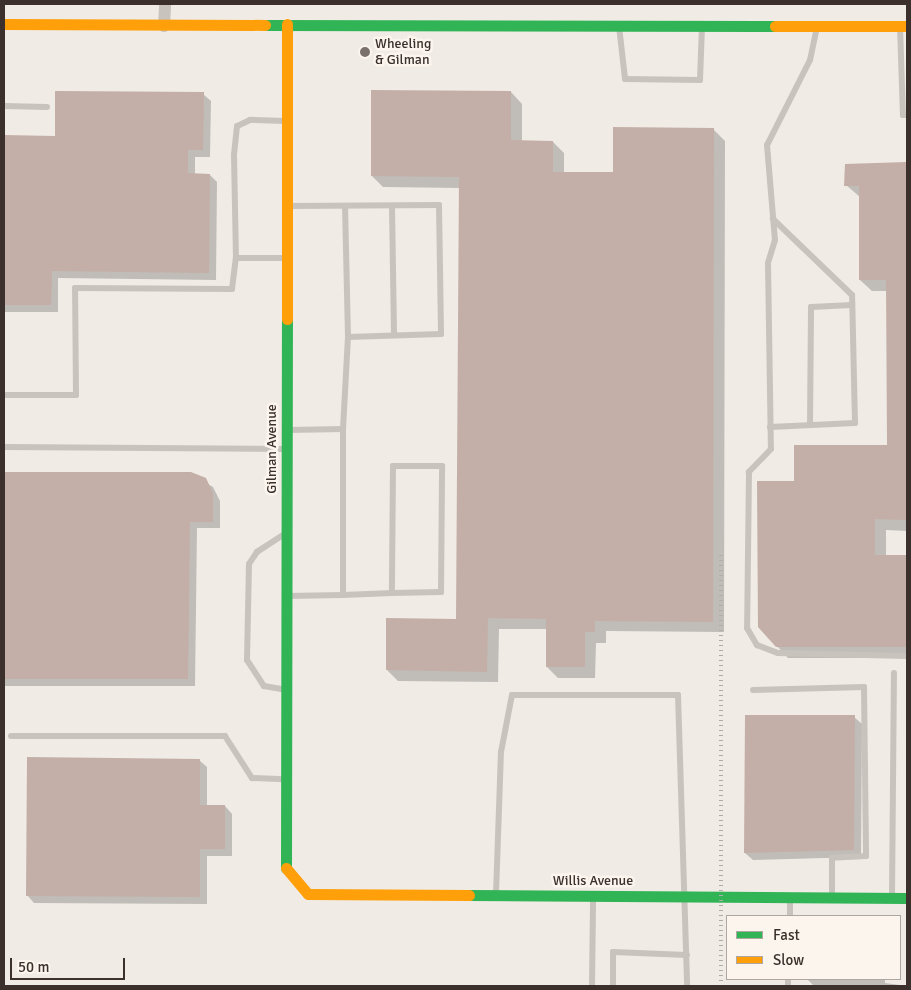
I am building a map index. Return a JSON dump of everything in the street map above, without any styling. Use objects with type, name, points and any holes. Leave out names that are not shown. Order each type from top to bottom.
[{"type":"street","points":[[164,26],[165,4]]},
{"type":"street","points":[[4,24],[164,26],[287,24],[903,26]]},
{"type":"street","name":"Gilman Avenue","points":[[286,874],[287,24]]},
{"type":"street","name":"Willis Avenue","points":[[286,874],[308,894],[907,898]]},
{"type":"lane","points":[[618,25],[625,79],[700,80],[702,25]]},
{"type":"lane","points":[[818,25],[810,60],[767,145],[774,240],[768,263],[771,449],[749,472],[747,628],[757,645],[778,653],[907,656]]},
{"type":"lane","points":[[903,26],[903,115],[907,115]]},
{"type":"lane","points":[[4,106],[47,107]]},
{"type":"lane","points":[[4,395],[76,395],[75,288],[232,289],[236,258],[237,126],[250,120],[287,121]]},
{"type":"lane","points":[[287,206],[439,205],[441,334],[348,337]]},
{"type":"lane","points":[[343,595],[343,429],[348,337],[344,206]]},
{"type":"lane","points":[[392,206],[394,335]]},
{"type":"lane","points":[[770,427],[855,423],[852,295],[833,272],[773,219]]},
{"type":"lane","points":[[236,258],[287,258]]},
{"type":"lane","points":[[810,425],[811,307],[852,305]]},
{"type":"lane","points":[[287,430],[343,429]]},
{"type":"lane","points":[[4,448],[287,449]]},
{"type":"lane","points":[[286,596],[441,592],[442,466],[393,466],[392,593]]},
{"type":"lane","points":[[286,690],[264,686],[248,660],[248,587],[249,564],[257,552],[287,533]]},
{"type":"lane","points":[[892,898],[894,673]]},
{"type":"lane","points":[[753,690],[864,687],[866,856],[832,858],[832,898]]},
{"type":"lane","points":[[496,895],[501,752],[512,695],[678,695],[687,986]]},
{"type":"lane","points":[[11,736],[225,736],[252,778],[286,779]]},
{"type":"lane","points":[[592,986],[593,896]]},
{"type":"lane","points":[[790,897],[790,915]]},
{"type":"lane","points":[[613,986],[613,952],[687,955]]},
{"type":"building","points":[[371,90],[511,91],[511,140],[553,141],[553,172],[613,172],[613,127],[714,128],[713,622],[595,621],[595,632],[585,632],[585,667],[546,667],[546,619],[488,618],[487,672],[386,670],[386,618],[456,619],[459,177],[371,176]]},
{"type":"building","points":[[55,91],[204,92],[203,150],[188,150],[188,173],[210,174],[209,273],[52,271],[51,305],[4,305],[4,135],[55,136]]},
{"type":"building","points":[[907,162],[907,520],[875,519],[875,555],[907,555],[907,647],[776,647],[758,627],[757,481],[794,481],[794,445],[887,445],[886,280],[859,280],[859,186],[844,186],[845,164]]},
{"type":"building","points":[[4,472],[191,472],[206,478],[213,493],[213,522],[190,522],[188,679],[4,679]]},
{"type":"building","points":[[745,715],[855,715],[854,850],[744,853]]},
{"type":"building","points":[[27,757],[200,759],[200,805],[225,805],[225,849],[200,849],[200,897],[26,896]]},
{"type":"railway","points":[[721,555],[721,986]]},
{"type":"traffic: fast","points":[[265,25],[775,26]]},
{"type":"traffic: fast","points":[[286,868],[287,319]]},
{"type":"traffic: fast","points":[[469,895],[907,898]]},
{"type":"traffic: slow","points":[[4,24],[265,25]]},
{"type":"traffic: slow","points":[[287,24],[287,319]]},
{"type":"traffic: slow","points":[[775,26],[907,26]]},
{"type":"traffic: slow","points":[[286,868],[308,894],[469,895]]},
{"type":"place","name":"Wheeling & Gilman","points":[[365,52]]}]
